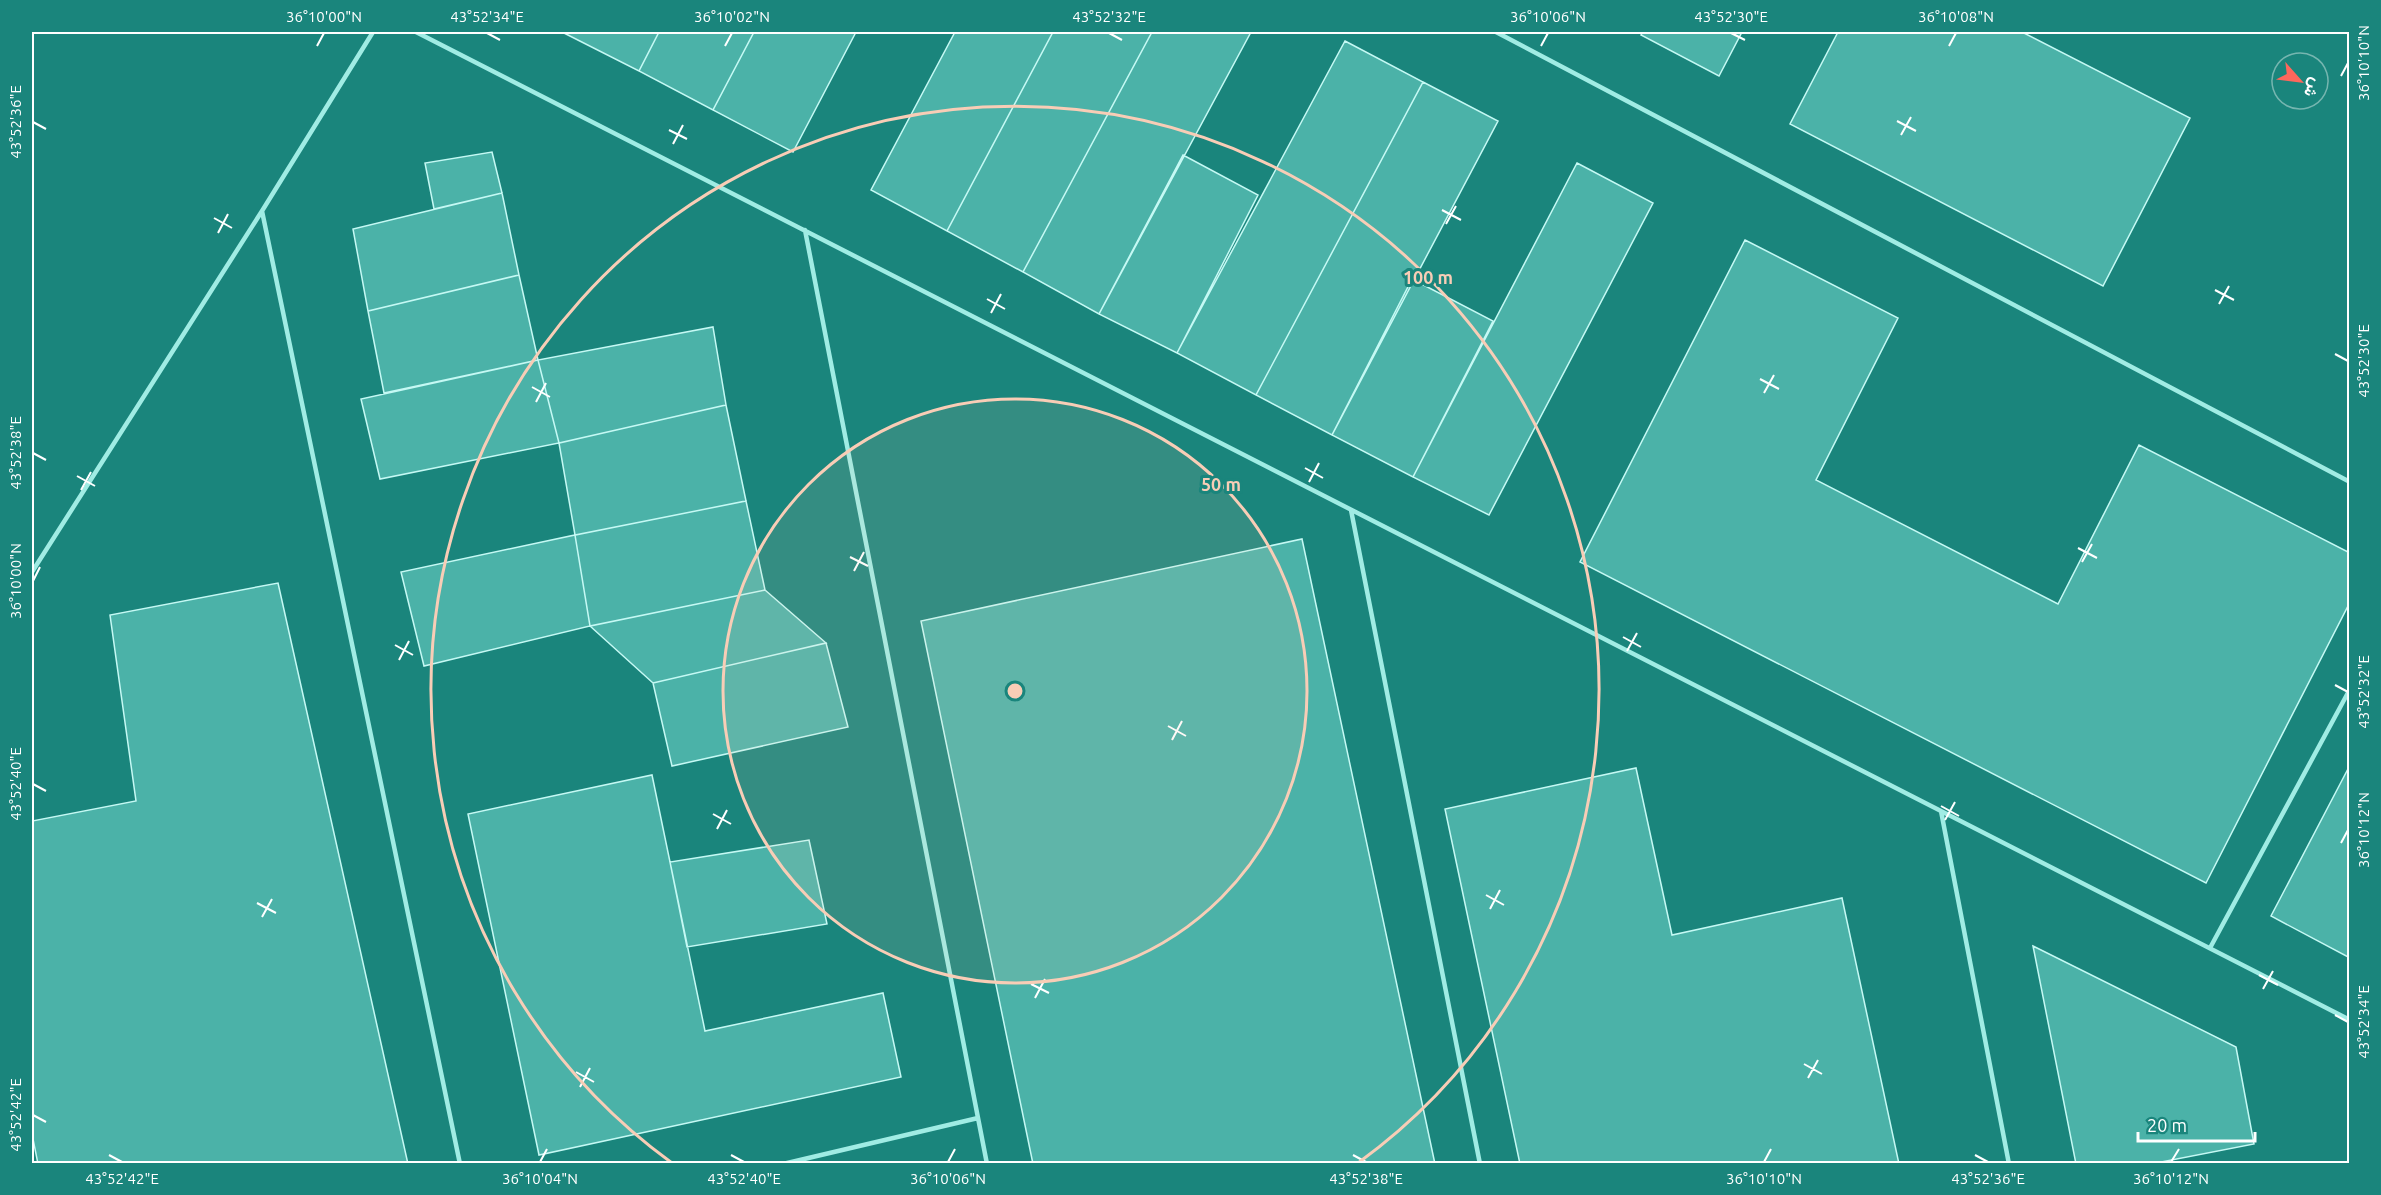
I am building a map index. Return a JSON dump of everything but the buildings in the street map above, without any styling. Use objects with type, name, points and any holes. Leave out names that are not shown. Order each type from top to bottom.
[{"type":"lane","points":[[32,572],[262,212],[373,32]]},
{"type":"lane","points":[[416,32],[2349,1020]]},
{"type":"lane","points":[[1496,32],[2349,482]]},
{"type":"lane","points":[[262,212],[460,1164]]},
{"type":"lane","points":[[806,230],[987,1164]]},
{"type":"lane","points":[[1352,510],[1480,1164]]},
{"type":"lane","points":[[2210,948],[2349,689]]},
{"type":"lane","points":[[1941,810],[2009,1164]]},
{"type":"lane","points":[[783,1164],[978,1118]]}]
